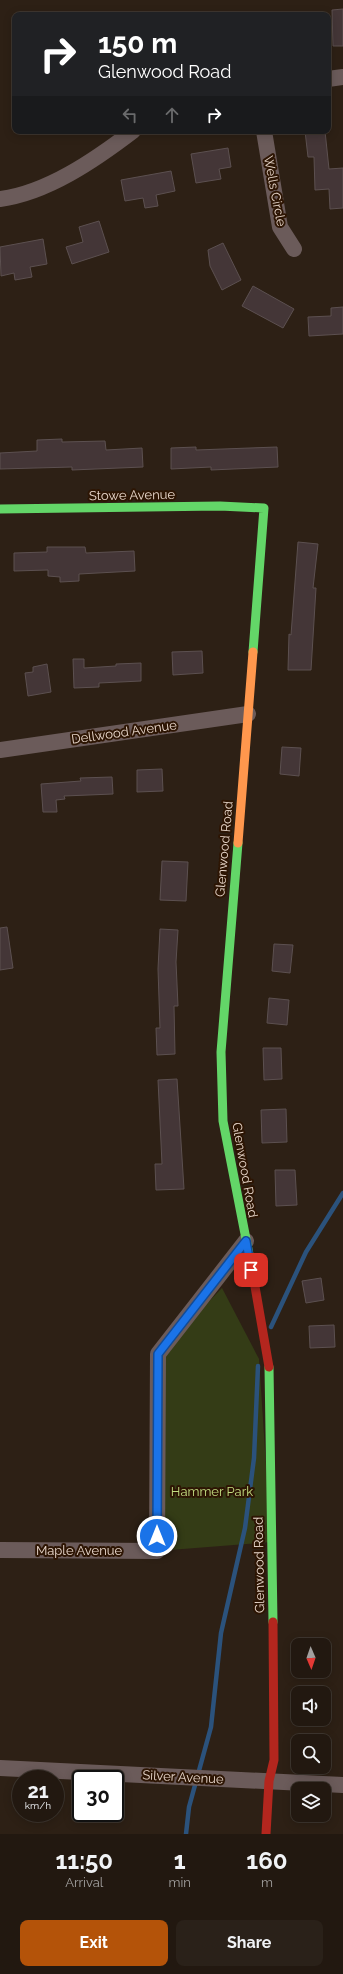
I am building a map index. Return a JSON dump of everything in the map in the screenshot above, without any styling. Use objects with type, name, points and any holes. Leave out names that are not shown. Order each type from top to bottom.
[{"type":"street","points":[[331,79],[343,78]]},
{"type":"street","points":[[0,199],[18,196],[63,177],[116,144],[129,134]]},
{"type":"street","name":"Wells Circle","points":[[264,134],[280,228],[294,249]]},
{"type":"street","name":"Stowe Avenue","points":[[0,509],[220,506],[264,508]]},
{"type":"street","name":"Glenwood Road","points":[[264,508],[221,1052],[221,1094],[223,1121],[270,1378],[274,1760],[269,1782],[266,1834]]},
{"type":"street","name":"Dellwood Avenue","points":[[0,750],[248,714]]},
{"type":"street","name":"Maple Avenue","points":[[0,1550],[157,1551],[158,1354],[246,1241]]},
{"type":"street","name":"Silver Avenue","points":[[0,1768],[343,1785]]},
{"type":"green space","name":"Hammer Park","points":[[222,1288],[259,1359],[271,1542],[157,1551],[158,1354]]},
{"type":"building","points":[[343,9],[343,46],[333,46],[332,10]]},
{"type":"building","points":[[305,134],[325,134],[329,169],[343,168],[343,208],[330,209],[329,189],[315,190],[314,157],[308,157]]},
{"type":"building","points":[[228,148],[231,167],[219,169],[221,179],[196,183],[191,154]]},
{"type":"building","points":[[171,171],[175,191],[156,195],[158,206],[145,208],[143,198],[125,201],[121,180]]},
{"type":"building","points":[[99,221],[109,252],[72,264],[66,247],[83,242],[79,227]]},
{"type":"building","points":[[43,239],[47,264],[30,267],[32,277],[15,280],[14,273],[1,276],[0,247]]},
{"type":"building","points":[[223,243],[241,280],[222,290],[210,266],[208,250]]},
{"type":"building","points":[[253,286],[294,309],[283,328],[242,306]]},
{"type":"building","points":[[343,307],[343,334],[309,336],[308,317],[331,316],[331,308]]},
{"type":"building","points":[[62,439],[62,442],[105,441],[106,450],[142,448],[143,467],[72,470],[72,467],[0,469],[0,453],[37,451],[37,440]]},
{"type":"building","points":[[196,447],[196,450],[277,447],[278,467],[211,470],[211,467],[171,469],[171,448]]},
{"type":"building","points":[[298,542],[318,544],[313,588],[316,588],[311,670],[288,670],[289,634],[291,635]]},
{"type":"building","points":[[47,547],[85,547],[86,553],[134,551],[135,571],[79,574],[79,581],[60,582],[60,577],[48,576],[48,570],[14,571],[14,553],[47,552]]},
{"type":"building","points":[[202,651],[203,673],[173,675],[172,652]]},
{"type":"building","points":[[73,659],[84,659],[84,668],[141,663],[141,681],[99,683],[99,687],[74,688]]},
{"type":"building","points":[[47,664],[51,692],[28,696],[25,673],[33,672],[33,667]]},
{"type":"building","points":[[282,747],[301,748],[299,776],[280,774]]},
{"type":"building","points":[[162,769],[163,791],[137,792],[137,770]]},
{"type":"building","points":[[112,777],[113,794],[64,796],[65,799],[56,800],[57,812],[43,812],[41,784],[81,781],[80,778]]},
{"type":"building","points":[[162,861],[188,862],[186,901],[160,900]]},
{"type":"building","points":[[7,927],[13,968],[0,970],[0,928]]},
{"type":"building","points":[[160,929],[178,930],[176,962],[178,1006],[174,1006],[175,1054],[157,1055],[156,1028],[160,1028],[158,969]]},
{"type":"building","points":[[274,944],[293,945],[290,973],[272,971]]},
{"type":"building","points":[[269,998],[289,1000],[287,1025],[267,1023]]},
{"type":"building","points":[[263,1048],[281,1048],[282,1079],[264,1080]]},
{"type":"building","points":[[177,1079],[184,1189],[156,1190],[155,1164],[162,1164],[158,1080]]},
{"type":"building","points":[[286,1109],[287,1142],[262,1143],[261,1110]]},
{"type":"building","points":[[275,1170],[295,1170],[297,1205],[276,1206]]},
{"type":"building","points":[[321,1278],[324,1300],[306,1303],[302,1281]]},
{"type":"building","points":[[334,1325],[335,1347],[310,1348],[309,1326]]},
{"type":"waterway","points":[[271,1327],[306,1252],[343,1193]]},
{"type":"waterway","points":[[186,1834],[189,1807],[211,1727],[221,1633],[245,1528],[254,1458],[258,1366]]},
{"type":"traffic: fast","points":[[0,509],[220,506],[264,508],[253,652]]},
{"type":"traffic: fast","points":[[238,843],[221,1052],[223,1121],[253,1275]]},
{"type":"traffic: fast","points":[[269,1367],[273,1622]]},
{"type":"traffic: slow","points":[[238,843],[253,652]]},
{"type":"traffic: jam","points":[[253,1275],[269,1367]]},
{"type":"traffic: jam","points":[[266,1834],[269,1781],[274,1760],[273,1622]]},
{"type":"route","points":[[157,1536],[158,1354],[246,1241],[251,1270]]}]
